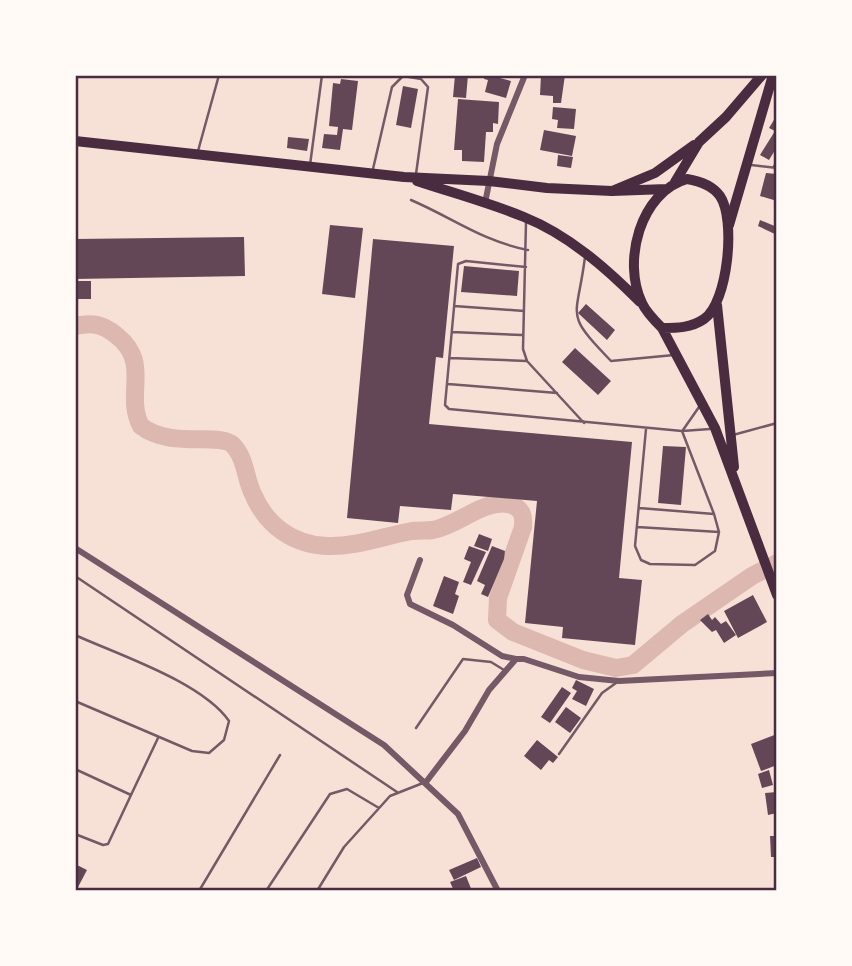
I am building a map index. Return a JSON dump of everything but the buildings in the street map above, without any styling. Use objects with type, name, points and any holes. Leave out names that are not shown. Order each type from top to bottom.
[{"type":"highway","points":[[612,191],[655,173],[699,142],[726,117],[762,75]]},
{"type":"highway","points":[[729,225],[773,75]]},
{"type":"highway","points":[[671,186],[699,142]]},
{"type":"main road","points":[[75,141],[404,177],[489,181],[547,188],[612,191],[671,186],[696,180],[713,188],[725,206],[729,225],[717,305],[736,478]]},
{"type":"main road","points":[[404,177],[526,217],[604,266],[642,304],[662,328],[678,355],[715,428],[736,478],[775,590]]},
{"type":"main road","points":[[642,304],[634,269],[635,245],[650,208],[671,186]]},
{"type":"main road","points":[[662,328],[690,326],[706,318],[717,305]]},
{"type":"street","points":[[485,203],[497,144],[525,75]]},
{"type":"street","points":[[75,548],[384,745],[458,814],[498,891]]},
{"type":"street","points":[[420,560],[407,595],[410,604],[453,625],[502,656],[524,659],[579,677],[618,681],[777,673]]},
{"type":"street","points":[[426,782],[504,670],[516,659]]},
{"type":"lane","points":[[197,154],[219,75]]},
{"type":"lane","points":[[310,165],[322,75]]},
{"type":"lane","points":[[372,173],[392,87],[403,76],[421,79],[429,94],[416,177]]},
{"type":"lane","points":[[745,164],[775,168],[777,161]]},
{"type":"lane","points":[[411,200],[465,226],[489,241],[527,250]]},
{"type":"lane","points":[[526,217],[527,250],[522,335],[527,361],[584,423]]},
{"type":"lane","points":[[585,254],[575,312],[581,330],[611,361],[678,355]]},
{"type":"lane","points":[[526,267],[461,261],[445,405],[456,411],[584,423],[682,431],[715,428]]},
{"type":"lane","points":[[454,306],[524,311]]},
{"type":"lane","points":[[452,332],[522,335]]},
{"type":"lane","points":[[450,358],[527,361]]},
{"type":"lane","points":[[447,384],[557,393]]},
{"type":"lane","points":[[682,431],[702,401]]},
{"type":"lane","points":[[730,436],[777,423]]},
{"type":"lane","points":[[646,428],[635,546],[641,559],[650,564],[695,565],[715,551],[719,532],[682,431]]},
{"type":"lane","points":[[639,508],[714,514]]},
{"type":"lane","points":[[637,527],[719,532]]},
{"type":"lane","points":[[75,576],[397,792]]},
{"type":"lane","points":[[75,635],[200,692],[221,708],[229,721],[224,740],[209,753],[192,751],[75,701]]},
{"type":"lane","points":[[416,728],[463,659],[491,662],[504,670]]},
{"type":"lane","points":[[559,754],[603,693],[618,681]]},
{"type":"lane","points":[[75,834],[108,844],[159,737]]},
{"type":"lane","points":[[200,891],[280,755]]},
{"type":"lane","points":[[75,769],[131,796]]},
{"type":"lane","points":[[317,891],[344,847],[379,808],[397,792],[426,782]]},
{"type":"lane","points":[[265,891],[330,794],[347,789],[379,808]]},
{"type":"waterway","points":[[75,326],[101,326],[127,346],[135,368],[135,402],[141,426],[166,437],[227,441],[233,445],[240,456],[250,488],[265,515],[282,531],[303,542],[327,546],[349,545],[412,531],[433,530],[489,506],[508,504],[516,507],[522,515],[523,527],[498,598],[497,620],[513,632],[583,660],[616,668],[633,665],[682,624],[752,576],[777,563]]}]
